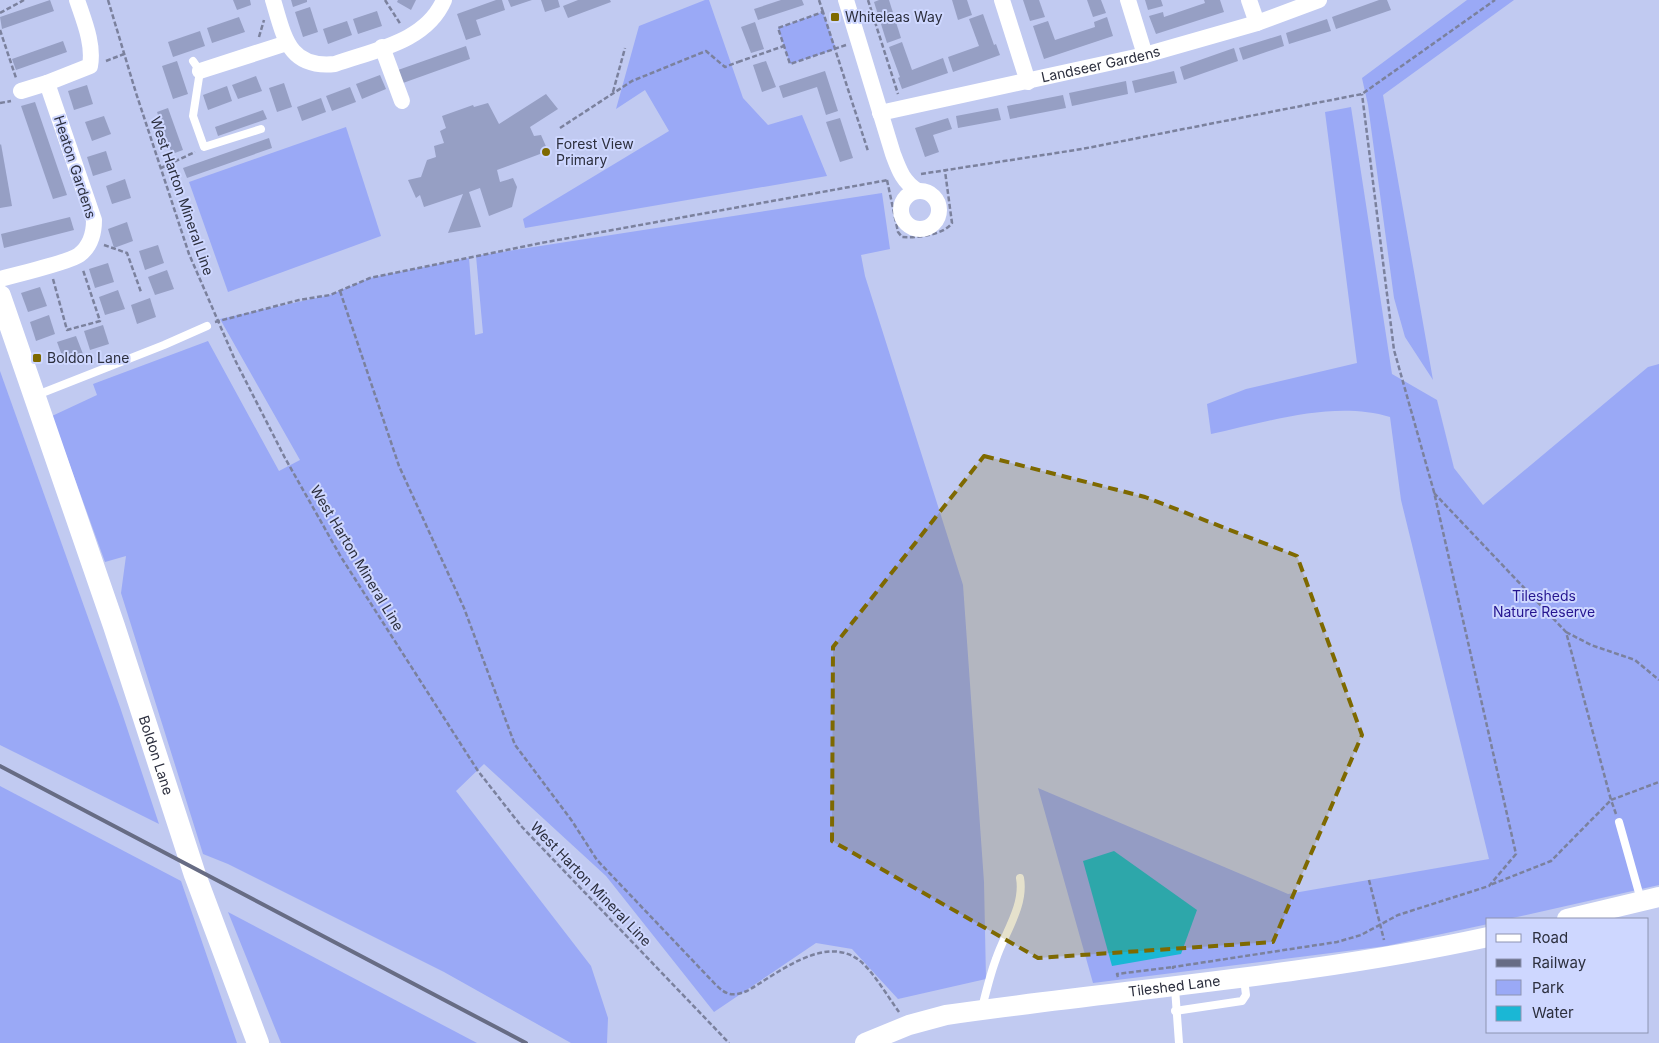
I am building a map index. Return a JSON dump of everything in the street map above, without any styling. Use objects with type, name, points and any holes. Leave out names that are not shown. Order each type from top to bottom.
[{"type":"main road","name":"Boldon Lane","points":[[0,296],[36,396],[195,875],[258,1043]]},
{"type":"street","points":[[21,90],[47,84],[90,66],[92,56],[89,37],[77,0]]},
{"type":"street","points":[[273,0],[287,42],[293,53],[306,62],[320,66],[335,64],[419,32],[432,20],[444,0]]},
{"type":"street","points":[[846,0],[880,113],[894,179],[903,202],[902,214],[909,225],[921,229],[933,223],[939,213],[937,202],[929,193],[918,191],[894,179]]},
{"type":"street","points":[[1002,0],[1028,82]]},
{"type":"street","points":[[1128,0],[1145,56]]},
{"type":"street","points":[[1249,0],[1256,23]]},
{"type":"street","name":"Landseer Gardens","points":[[880,113],[1145,56],[1256,23],[1319,0]]},
{"type":"street","points":[[197,66],[253,54],[287,42]]},
{"type":"street","points":[[382,47],[402,101]]},
{"type":"street","name":"Heaton Gardens","points":[[47,84],[94,220],[94,234],[90,240]]},
{"type":"street","points":[[903,202],[907,196],[918,191]]},
{"type":"street","points":[[0,279],[78,256],[90,240]]},
{"type":"street","points":[[1571,918],[1650,900]]},
{"type":"street","name":"Tileshed Lane","points":[[865,1043],[909,1025],[946,1015],[1244,977],[1387,956],[1486,937]]},
{"type":"lane","points":[[197,66],[193,116],[204,147],[261,128]]},
{"type":"lane","points":[[36,396],[164,345],[206,326]]},
{"type":"lane","points":[[1619,822],[1650,900]]},
{"type":"lane","points":[[981,1010],[996,957],[1007,933],[1022,889],[1020,878]]},
{"type":"lane","points":[[1176,1011],[1242,1001],[1246,995],[1244,977]]},
{"type":"lane","points":[[1175,986],[1179,1043]]},
{"type":"path","points":[[0,13],[24,0]]},
{"type":"path","name":"West Harton Mineral Line","points":[[108,0],[189,254],[235,360],[286,458],[341,557],[478,770],[522,827],[729,1043]]},
{"type":"path","points":[[385,0],[409,36]]},
{"type":"path","points":[[819,0],[868,151]]},
{"type":"path","points":[[868,0],[903,108]]},
{"type":"path","points":[[218,320],[340,291],[370,278],[542,243],[894,179],[1082,149],[1362,94],[1495,0]]},
{"type":"path","points":[[823,12],[778,28],[790,64],[859,41]]},
{"type":"path","points":[[253,54],[265,18]]},
{"type":"path","points":[[0,30],[21,90]]},
{"type":"path","points":[[560,128],[632,81],[706,51],[725,67],[784,46]]},
{"type":"path","points":[[613,94],[625,48]]},
{"type":"path","points":[[90,66],[124,54]]},
{"type":"path","points":[[1362,94],[1394,350],[1434,492],[1516,854],[1489,886]]},
{"type":"path","points":[[161,168],[180,161],[204,147]]},
{"type":"path","points":[[894,179],[898,232],[902,237],[910,238],[942,232],[949,228],[952,223],[944,171]]},
{"type":"path","points":[[90,240],[127,253],[141,292]]},
{"type":"path","points":[[49,265],[68,330],[100,321],[78,256]]},
{"type":"path","points":[[340,291],[399,466],[464,608],[510,735],[597,860],[715,984],[728,995],[738,995],[747,991],[813,954],[821,952],[840,954],[860,961],[909,1025]]},
{"type":"path","points":[[1434,492],[1566,632],[1591,645],[1635,660],[1659,680]]},
{"type":"path","points":[[1566,632],[1619,822]]},
{"type":"path","points":[[1175,986],[1173,967],[1337,942],[1361,935],[1398,915],[1489,886],[1551,861],[1612,800],[1659,782]]},
{"type":"path","points":[[1369,880],[1381,924],[1387,956]]},
{"type":"highlighted area","points":[[984,456],[1145,497],[1297,556],[1362,735],[1273,942],[1038,958],[832,841],[833,647]]},
{"type":"green space","points":[[709,0],[743,98],[768,125],[802,115],[827,176],[525,228],[523,219],[669,131],[645,90],[616,109],[639,26]]},
{"type":"green space","points":[[1467,0],[1514,0],[1383,95],[1433,380],[1405,337],[1394,298],[1368,105],[1362,78]]},
{"type":"green space","points":[[823,12],[836,49],[790,64],[778,28]]},
{"type":"green space","name":"Tilesheds Nature Reserve","points":[[1351,107],[1392,374],[1437,400],[1454,468],[1483,505],[1648,367],[1659,364],[1659,885],[1512,918],[1486,918],[1486,924],[1386,946],[1093,983],[1038,788],[1288,894],[1489,859],[1401,500],[1390,417],[1368,412],[1323,412],[1278,419],[1211,434],[1207,404],[1246,389],[1357,363],[1325,112]]},
{"type":"green space","points":[[346,127],[381,236],[228,292],[189,182]]},
{"type":"green space","points":[[882,193],[890,249],[861,255],[865,276],[963,585],[984,882],[986,979],[898,999],[852,949],[816,943],[714,1012],[606,876],[484,764],[456,791],[591,966],[608,1018],[607,1043],[571,1043],[444,972],[228,864],[203,854],[121,593],[126,556],[105,562],[52,416],[97,395],[93,384],[208,341],[279,471],[300,460],[220,319],[330,295],[370,278],[469,258],[475,335],[483,333],[476,256]]},
{"type":"green space","points":[[0,371],[120,707],[159,824],[0,745]]},
{"type":"green space","points":[[0,786],[181,881],[237,1043],[0,1043]]},
{"type":"green space","points":[[228,912],[477,1043],[281,1043]]},
{"type":"water","points":[[1114,851],[1197,910],[1181,954],[1112,966],[1083,861]]},
{"type":"building","points":[[50,0],[54,11],[2,29],[0,17]]},
{"type":"building","points":[[233,0],[250,0],[251,5],[237,10]]},
{"type":"building","points":[[291,0],[307,0],[307,2],[293,7]]},
{"type":"building","points":[[398,0],[416,0],[411,10],[397,2]]},
{"type":"building","points":[[496,0],[502,0],[505,10],[476,20],[481,35],[466,40],[457,14]]},
{"type":"building","points":[[508,0],[532,0],[511,7]]},
{"type":"building","points":[[541,0],[558,0],[560,7],[545,12]]},
{"type":"building","points":[[578,0],[610,0],[611,2],[568,18],[563,6]]},
{"type":"building","points":[[781,0],[802,0],[804,5],[758,20],[754,9]]},
{"type":"building","points":[[889,0],[901,38],[887,43],[874,2]]},
{"type":"building","points":[[952,0],[967,0],[972,15],[958,20]]},
{"type":"building","points":[[1023,0],[1039,0],[1045,17],[1030,21]]},
{"type":"building","points":[[1087,0],[1101,0],[1106,13],[1093,17]]},
{"type":"building","points":[[1145,0],[1161,0],[1163,6],[1148,10]]},
{"type":"building","points":[[1204,0],[1220,0],[1224,12],[1156,34],[1149,16],[1163,12],[1164,17],[1205,3]]},
{"type":"building","points":[[1379,0],[1387,0],[1391,10],[1336,29],[1332,17]]},
{"type":"building","points":[[310,7],[318,32],[303,37],[295,12]]},
{"type":"building","points":[[377,11],[382,26],[358,34],[353,19]]},
{"type":"building","points":[[983,14],[994,45],[996,44],[1000,55],[953,72],[948,57],[979,46],[969,19]]},
{"type":"building","points":[[239,17],[245,32],[212,43],[207,28]]},
{"type":"building","points":[[1107,17],[1113,36],[1044,59],[1033,26],[1048,21],[1055,40],[1095,27],[1094,22]]},
{"type":"building","points":[[1327,19],[1331,31],[1289,44],[1286,33]]},
{"type":"building","points":[[347,21],[352,35],[328,44],[323,29]]},
{"type":"building","points":[[755,22],[764,49],[751,53],[741,27]]},
{"type":"building","points":[[200,31],[205,46],[173,57],[168,42]]},
{"type":"building","points":[[1281,35],[1284,46],[1243,60],[1239,48]]},
{"type":"building","points":[[63,41],[67,52],[16,70],[12,59]]},
{"type":"building","points":[[902,42],[912,70],[943,58],[948,73],[902,89],[898,78],[900,77],[889,47]]},
{"type":"building","points":[[466,46],[470,59],[403,83],[398,70]]},
{"type":"building","points":[[1234,48],[1238,61],[1184,80],[1180,67]]},
{"type":"building","points":[[177,61],[188,94],[173,99],[162,66]]},
{"type":"building","points":[[766,61],[776,87],[762,92],[753,65]]},
{"type":"building","points":[[825,71],[838,111],[826,115],[817,87],[783,98],[779,86]]},
{"type":"building","points":[[1174,71],[1177,83],[1135,93],[1132,81]]},
{"type":"building","points":[[380,75],[386,89],[362,99],[356,84]]},
{"type":"building","points":[[256,76],[262,91],[238,99],[232,85]]},
{"type":"building","points":[[1126,81],[1128,94],[1072,106],[1069,93]]},
{"type":"building","points":[[284,83],[292,107],[277,112],[269,88]]},
{"type":"building","points":[[87,85],[93,104],[74,110],[68,91]]},
{"type":"building","points":[[227,86],[232,101],[208,110],[203,95]]},
{"type":"building","points":[[350,87],[356,102],[332,111],[326,96]]},
{"type":"building","points":[[546,94],[558,109],[530,127],[534,136],[541,135],[548,151],[497,170],[500,182],[513,178],[517,187],[512,207],[489,216],[480,188],[469,192],[481,227],[448,233],[463,194],[424,207],[420,195],[416,198],[408,180],[421,177],[427,160],[436,157],[434,146],[444,143],[440,131],[446,128],[442,116],[473,105],[474,107],[488,103],[499,124]]},
{"type":"building","points":[[1063,95],[1066,108],[1010,119],[1007,106]]},
{"type":"building","points":[[321,98],[326,112],[302,121],[297,107]]},
{"type":"building","points":[[35,102],[67,195],[53,199],[21,106]]},
{"type":"building","points":[[168,108],[183,150],[172,154],[157,112]]},
{"type":"building","points":[[998,108],[1001,120],[958,128],[956,116]]},
{"type":"building","points":[[263,110],[267,119],[218,136],[215,127]]},
{"type":"building","points":[[104,116],[111,134],[92,141],[85,122]]},
{"type":"building","points":[[840,118],[853,158],[840,162],[826,122]]},
{"type":"building","points":[[948,118],[952,129],[933,135],[939,152],[925,157],[915,128]]},
{"type":"building","points":[[269,138],[272,148],[187,178],[183,168]]},
{"type":"building","points":[[0,145],[12,206],[0,208]]},
{"type":"building","points":[[106,151],[112,170],[93,176],[87,157]]},
{"type":"building","points":[[125,179],[131,198],[112,204],[106,186]]},
{"type":"building","points":[[70,217],[74,230],[4,248],[1,234]]},
{"type":"building","points":[[127,222],[133,241],[114,248],[108,229]]},
{"type":"building","points":[[158,245],[164,263],[145,270],[139,251]]},
{"type":"building","points":[[108,263],[114,282],[95,288],[89,269]]},
{"type":"building","points":[[167,270],[174,289],[155,295],[148,277]]},
{"type":"building","points":[[40,287],[47,306],[28,312],[21,293]]},
{"type":"building","points":[[118,290],[125,309],[105,315],[99,297]]},
{"type":"building","points":[[150,298],[156,317],[137,324],[131,305]]},
{"type":"building","points":[[49,315],[55,334],[36,341],[30,322]]},
{"type":"building","points":[[103,325],[109,344],[90,350],[84,331]]},
{"type":"building","points":[[76,336],[83,354],[64,361],[57,342]]},
{"type":"railway","points":[[0,766],[526,1043]]},
{"type":"place","name":"Whiteleas Way","points":[[835,17]]},
{"type":"place","name":"Forest View Primary","points":[[546,152]]},
{"type":"place","name":"Boldon Lane","points":[[37,358]]}]
